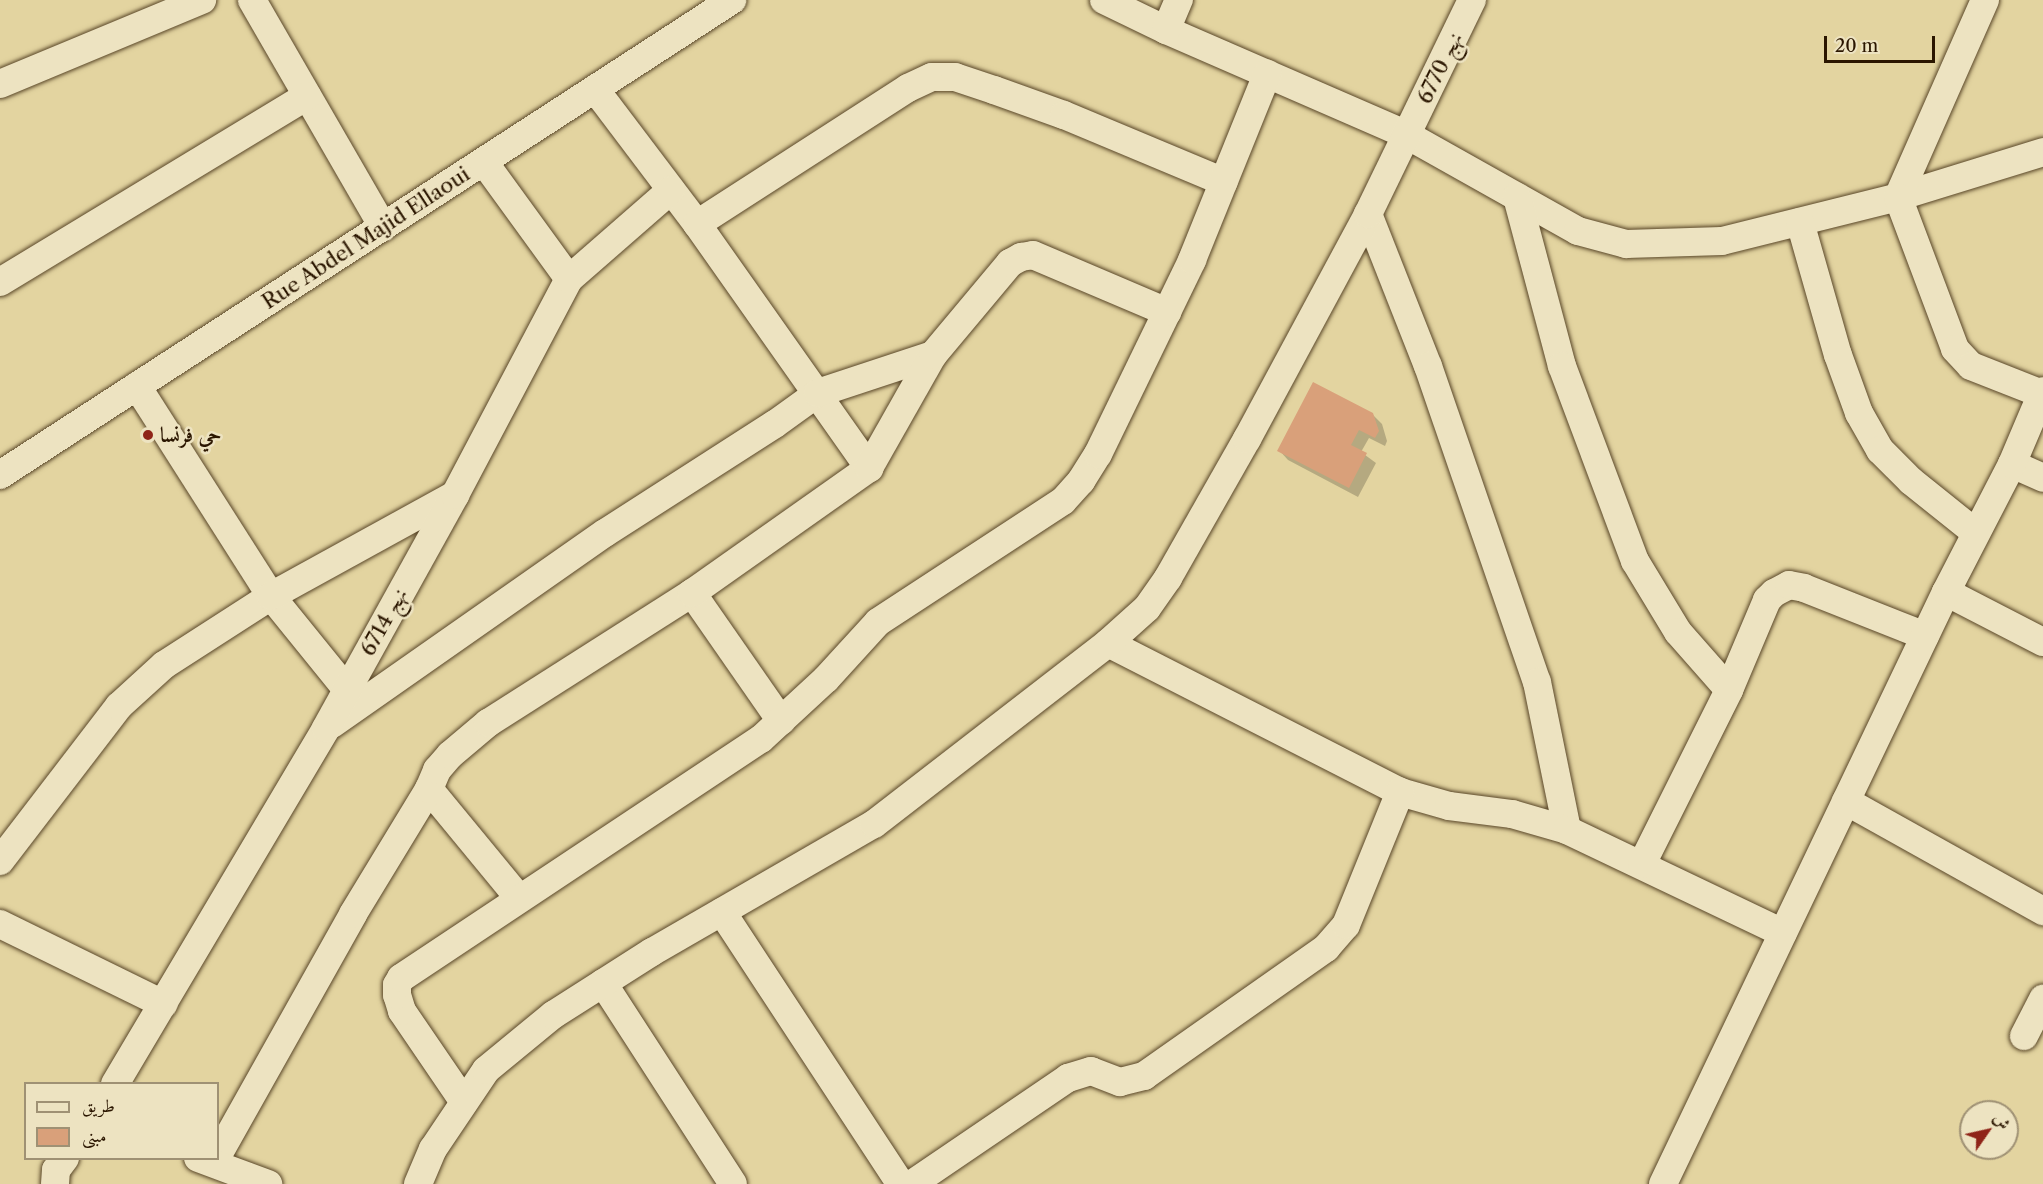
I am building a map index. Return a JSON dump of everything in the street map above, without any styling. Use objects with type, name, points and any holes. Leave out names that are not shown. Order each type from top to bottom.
[{"type":"street","points":[[0,84],[202,0]]},
{"type":"street","points":[[252,0],[383,227]]},
{"type":"street","name":"Rue Abdel Majid Ellaoui","points":[[0,475],[732,0]]},
{"type":"street","points":[[1104,0],[1166,30],[1407,135],[1578,231],[1626,244],[1722,241],[1898,197],[2043,152]]},
{"type":"street","points":[[1166,30],[1179,0]]},
{"type":"street","name":"نهج 6770","points":[[418,1184],[433,1149],[486,1070],[553,1016],[603,983],[874,824],[1108,643],[1147,608],[1167,578],[1247,439],[1368,214],[1472,0]]},
{"type":"street","points":[[1663,1184],[1946,592],[2012,464],[2042,393],[1971,366],[1955,349],[1898,197],[1985,0]]},
{"type":"street","points":[[464,1102],[402,1011],[397,985],[401,978],[761,739],[826,679],[878,622],[1063,501],[1081,482],[1098,454],[1192,261],[1267,74]]},
{"type":"street","points":[[697,224],[908,88],[932,77],[955,77],[1024,100],[1224,182]]},
{"type":"street","points":[[596,89],[697,224],[869,468]]},
{"type":"street","points":[[0,282],[307,96]]},
{"type":"street","points":[[484,162],[569,279],[671,190]]},
{"type":"street","points":[[1517,197],[1562,366],[1635,561],[1678,632],[1729,690]]},
{"type":"street","points":[[1368,214],[1428,366],[1537,682],[1567,830]]},
{"type":"street","points":[[1800,222],[1838,354],[1860,413],[1880,450],[1911,481],[1976,533]]},
{"type":"street","points":[[219,1145],[353,914],[429,789],[437,770],[450,755],[488,723],[692,592],[869,468],[933,355],[1010,263],[1021,257],[1033,255],[1167,312]]},
{"type":"street","name":"نهج 6714","points":[[117,1082],[326,728],[455,495],[569,279]]},
{"type":"street","points":[[326,728],[605,533],[775,424],[818,393],[933,355]]},
{"type":"street","points":[[137,386],[271,596],[347,690]]},
{"type":"street","points":[[2012,464],[2043,478]]},
{"type":"street","points":[[0,861],[119,706],[164,665],[271,596],[455,495]]},
{"type":"street","points":[[1642,864],[1729,690],[1767,600],[1789,585],[1804,588],[1925,636]]},
{"type":"street","points":[[692,592],[782,721]]},
{"type":"street","points":[[1946,592],[2043,642]]},
{"type":"street","points":[[1108,643],[1401,792],[1449,806],[1512,813],[1567,830],[1783,933]]},
{"type":"street","points":[[429,789],[519,898]]},
{"type":"street","points":[[912,1184],[1068,1078],[1091,1071],[1120,1082],[1144,1076],[1326,948],[1346,925],[1401,792]]},
{"type":"street","points":[[1846,801],[2043,911]]},
{"type":"street","points":[[722,912],[902,1184]]},
{"type":"street","points":[[0,924],[163,1004]]},
{"type":"street","points":[[603,983],[733,1184]]},
{"type":"street","points":[[2024,1036],[2043,999]]},
{"type":"street","points":[[213,1160],[268,1184]]},
{"type":"building","points":[[1313,382],[1373,413],[1379,431],[1375,438],[1359,430],[1351,445],[1367,453],[1349,488],[1277,451]]},
{"type":"place","name":"حي فرنسا","points":[[148,435]]}]
